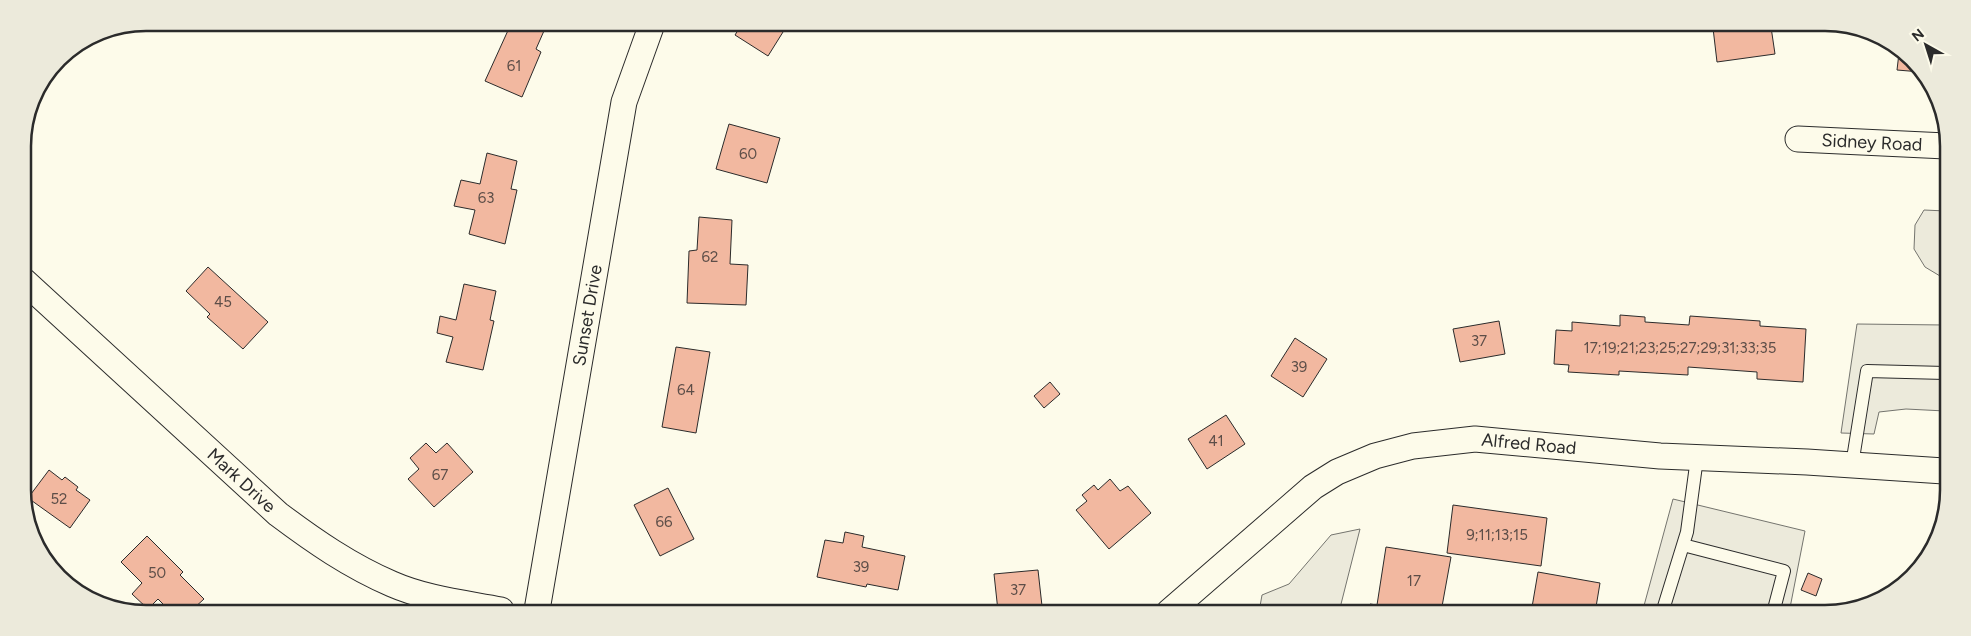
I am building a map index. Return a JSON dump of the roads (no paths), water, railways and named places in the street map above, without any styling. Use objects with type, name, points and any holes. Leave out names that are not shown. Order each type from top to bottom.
[{"type":"street","name":"Sunset Drive","points":[[538,605],[624,102],[649,31]]},
{"type":"street","name":"Sidney Road","points":[[1798,139],[1940,146]]},
{"type":"street","name":"Mark Drive","points":[[31,287],[278,514],[310,538],[341,559],[394,585],[437,598],[474,605]]},
{"type":"street","name":"Alfred Road","points":[[1177,605],[1313,487],[1337,472],[1374,456],[1413,446],[1475,439],[1512,441],[1587,451],[1940,471]]},
{"type":"lane","points":[[1852,465],[1867,370],[1940,373]]},
{"type":"lane","points":[[1664,605],[1687,532],[1697,458]]},
{"type":"lane","points":[[1683,545],[1784,571],[1775,605]]}]
